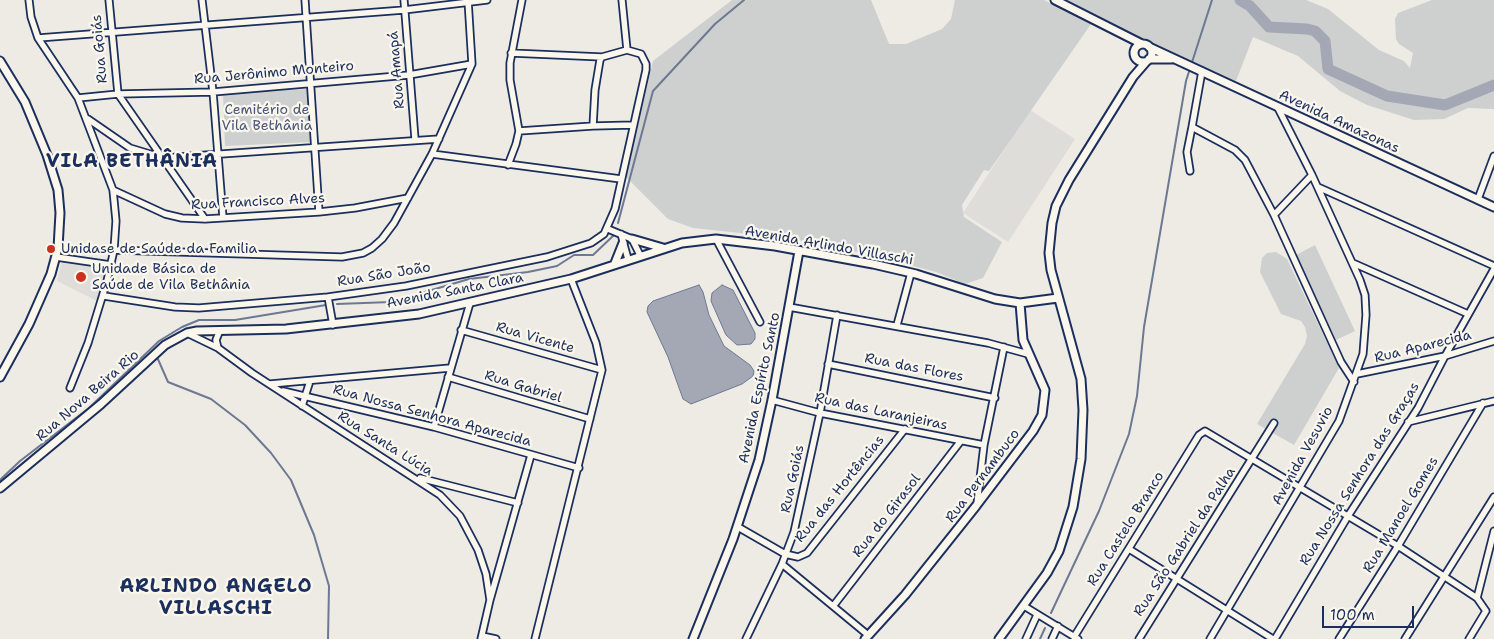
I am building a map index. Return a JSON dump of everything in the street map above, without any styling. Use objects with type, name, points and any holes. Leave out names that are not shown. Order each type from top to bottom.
[{"type":"street","points":[[29,0],[38,38],[78,98],[113,190],[116,221],[111,265],[104,296],[70,388]]},
{"type":"street","name":"Rua Goiás","points":[[109,0],[118,94],[205,219]]},
{"type":"street","points":[[202,0],[213,92],[223,218]]},
{"type":"street","points":[[305,0],[320,212]]},
{"type":"street","name":"Rua Amapá","points":[[404,0],[415,139]]},
{"type":"street","points":[[38,38],[404,10],[487,0]]},
{"type":"street","points":[[508,165],[516,144],[518,131],[510,80],[511,53],[522,0]]},
{"type":"street","points":[[622,0],[627,50]]},
{"type":"street","name":"Avenida Amazonas","points":[[1055,0],[1124,36],[1494,207]]},
{"type":"street","points":[[114,250],[270,257],[353,256],[372,248],[382,239],[408,198],[432,154],[472,64],[469,1]]},
{"type":"street","points":[[1124,36],[1140,62],[1147,61]]},
{"type":"street","points":[[999,639],[1047,573],[1058,551],[1073,507],[1081,459],[1083,410],[1081,379],[1058,298],[1049,252],[1049,238],[1056,206],[1068,180],[1133,77],[1152,53],[1146,45],[1137,45],[1134,54],[1133,77]]},
{"type":"street","points":[[511,53],[602,57],[627,50],[641,54],[646,64],[615,209],[608,229],[632,239],[663,248]]},
{"type":"street","points":[[593,126],[595,90],[602,57]]},
{"type":"street","name":"Avenida Amazonas","points":[[1147,61],[1174,59]]},
{"type":"street","points":[[0,61],[27,108],[58,190],[60,213],[56,257],[29,324],[0,377]]},
{"type":"street","name":"Rua Jerônimo Monteiro","points":[[78,98],[118,94],[213,92],[409,75],[472,64]]},
{"type":"street","points":[[1190,172],[1187,152],[1202,71]]},
{"type":"street","name":"Avenida Vesuvio","points":[[1210,639],[1339,421],[1363,354],[1366,315],[1364,295],[1318,187],[1278,108]]},
{"type":"street","points":[[87,119],[130,148],[163,158],[217,156],[415,139],[439,139]]},
{"type":"street","points":[[518,131],[633,125]]},
{"type":"street","points":[[1192,127],[1235,150],[1245,160],[1274,215],[1341,362],[1354,382]]},
{"type":"street","points":[[432,154],[621,179]]},
{"type":"street","points":[[1478,199],[1494,156]]},
{"type":"street","points":[[1274,215],[1312,175]]},
{"type":"street","points":[[1318,187],[1494,268]]},
{"type":"street","name":"Rua Francisco Alves","points":[[113,190],[165,214],[182,218],[205,219],[320,212],[363,207],[408,198]]},
{"type":"street","name":"Rua São João","points":[[104,296],[199,308],[328,297],[406,286],[547,257],[598,240],[608,229]]},
{"type":"street","points":[[621,234],[628,259]]},
{"type":"street","points":[[632,239],[640,255]]},
{"type":"street","points":[[716,240],[760,322]]},
{"type":"street","name":"Avenida Arlindo Villaschi","points":[[682,242],[716,240],[799,251],[873,264],[911,273],[995,299],[1020,303],[1058,298]]},
{"type":"street","name":"Avenida Santa Clara","points":[[197,331],[286,329],[419,314],[571,279],[682,242]]},
{"type":"street","points":[[615,263],[623,243]]},
{"type":"street","name":"Avenida Espírito Santo","points":[[693,639],[738,527],[759,460],[799,251]]},
{"type":"street","points":[[56,257],[111,265]]},
{"type":"street","points":[[1352,263],[1468,314]]},
{"type":"street","name":"Rua Nossa Senhora das Graças","points":[[1274,639],[1348,516],[1418,408],[1494,268]]},
{"type":"street","points":[[897,325],[911,273]]},
{"type":"street","points":[[535,639],[602,370],[596,343],[571,279]]},
{"type":"street","points":[[328,297],[333,325]]},
{"type":"street","points":[[434,427],[470,303]]},
{"type":"street","name":"Rua Pernambuco","points":[[867,637],[905,596],[976,506],[1033,431],[1042,415],[1045,390],[1028,354],[1021,330],[1020,303]]},
{"type":"street","points":[[789,307],[897,325],[1028,354]]},
{"type":"street","name":"Rua Goiás","points":[[746,639],[782,564],[794,532],[820,413],[837,315]]},
{"type":"street","points":[[218,348],[216,340],[220,330]]},
{"type":"street","name":"Rua Vicente","points":[[461,330],[602,370]]},
{"type":"street","name":"Rua Nova Beira Rio","points":[[0,488],[101,404],[165,345],[187,333],[197,331]]},
{"type":"street","name":"Rua Santa Lúcia","points":[[187,333],[218,348],[302,406],[440,495],[460,516],[483,561],[490,600]]},
{"type":"street","name":"Rua Aparecida","points":[[1357,374],[1445,356],[1494,341]]},
{"type":"street","points":[[976,506],[984,445],[1004,348]]},
{"type":"street","name":"Rua das Flores","points":[[828,364],[995,398]]},
{"type":"street","points":[[269,384],[450,368]]},
{"type":"street","name":"Rua Gabriel","points":[[448,377],[515,399],[590,419]]},
{"type":"street","points":[[302,406],[310,381]]},
{"type":"street","name":"Rua Nossa Senhora Aparecida","points":[[279,390],[434,427],[579,468]]},
{"type":"street","name":"Rua das Laranjeiras","points":[[772,400],[820,413],[905,429],[960,442],[984,445]]},
{"type":"street","points":[[1408,422],[1494,401]]},
{"type":"street","name":"Rua Manoel Gomes","points":[[1338,639],[1398,546],[1483,404]]},
{"type":"street","name":"Rua São Gabriel da Palha","points":[[1139,639],[1176,577],[1254,459],[1274,423]]},
{"type":"street","name":"Rua das Hortências","points":[[738,527],[785,554],[798,557],[807,553],[905,429]]},
{"type":"street","name":"Rua Castelo Branco","points":[[1076,638],[1199,435],[1205,431],[1208,432],[1254,459]]},
{"type":"street","name":"Rua do Girasol","points":[[834,605],[960,442]]},
{"type":"street","points":[[496,639],[481,637],[531,455]]},
{"type":"street","points":[[1254,459],[1445,575],[1477,598],[1486,610],[1469,639]]},
{"type":"street","points":[[413,476],[518,503]]},
{"type":"street","points":[[1405,639],[1494,497]]},
{"type":"street","points":[[1477,598],[1494,531]]},
{"type":"street","points":[[1129,549],[1274,639]]},
{"type":"street","points":[[782,564],[834,605],[867,637]]},
{"type":"street","points":[[1024,606],[1037,616],[1058,626],[1076,638]]},
{"type":"street","points":[[1026,639],[1037,616]]},
{"type":"street","points":[[1052,639],[1058,626]]},
{"type":"shaded area","points":[[1030,110],[1075,139],[1008,242],[963,213]]},
{"type":"shaded area","name":"Unidade Básica de Saúde de Vila Bethânia","points":[[62,261],[104,267],[105,272],[97,301],[57,281]]},
{"type":"shaded area","points":[[699,285],[703,292],[709,315],[724,346],[750,365],[754,371],[753,376],[742,384],[691,404],[683,399],[668,357],[647,312],[648,306],[653,301]]},
{"type":"shaded area","points":[[722,285],[733,290],[755,333],[755,339],[751,344],[737,345],[726,335],[711,301],[712,293]]},
{"type":"green space","points":[[732,0],[871,0],[889,44],[906,44],[942,29],[951,19],[955,0],[1044,0],[1091,24],[989,171],[984,170],[962,205],[964,217],[1002,242],[983,278],[965,284],[936,272],[872,255],[788,238],[693,228],[668,219],[626,177],[653,61]]},
{"type":"green space","points":[[1064,0],[1306,0],[1328,9],[1379,50],[1404,61],[1410,68],[1413,53],[1399,44],[1396,39],[1395,19],[1398,13],[1432,0],[1494,0],[1494,109],[1468,108],[1444,119],[1414,120],[1367,105],[1340,91],[1298,56],[1253,37],[1236,81],[1119,28]]},
{"type":"green space","name":"Cemitério de Vila Bethânia","points":[[309,89],[311,142],[225,146],[223,93]]},
{"type":"green space","points":[[1315,245],[1355,331],[1336,340],[1296,255]]},
{"type":"green space","points":[[1276,252],[1287,259],[1339,368],[1294,445],[1257,424],[1305,344],[1307,336],[1301,321],[1281,314],[1260,272],[1262,258],[1267,253]]},
{"type":"waterway","points":[[618,223],[653,91],[715,24],[744,0]]},
{"type":"waterway","points":[[1051,613],[1099,511],[1129,434],[1137,396],[1144,327],[1186,81],[1212,0]]},
{"type":"waterway","points":[[1240,0],[1250,6],[1269,27],[1315,31],[1325,41],[1328,69],[1387,96],[1445,105],[1494,85]]},
{"type":"waterway","points":[[337,304],[391,302],[469,279],[528,272],[557,266],[574,255],[593,255],[613,236]]},
{"type":"waterway","points":[[0,480],[20,461],[89,408],[159,341],[182,327],[199,320],[235,320],[326,305]]},
{"type":"waterway","points":[[157,357],[168,382],[211,399],[245,425],[271,453],[291,480],[314,535],[329,586],[328,639]]},
{"type":"waterway","points":[[1040,639],[1045,628]]},
{"type":"place","name":"Unidase de Saúde da Familia","points":[[51,249]]},
{"type":"place","name":"Unidade Básica de Saúde de Vila Bethânia","points":[[81,277]]},
{"type":"district","name":"VILA BETHÂNIA","points":[[132,162]]},
{"type":"district","name":"ARLINDO ANGELO VILLASCHI","points":[[216,598]]}]
